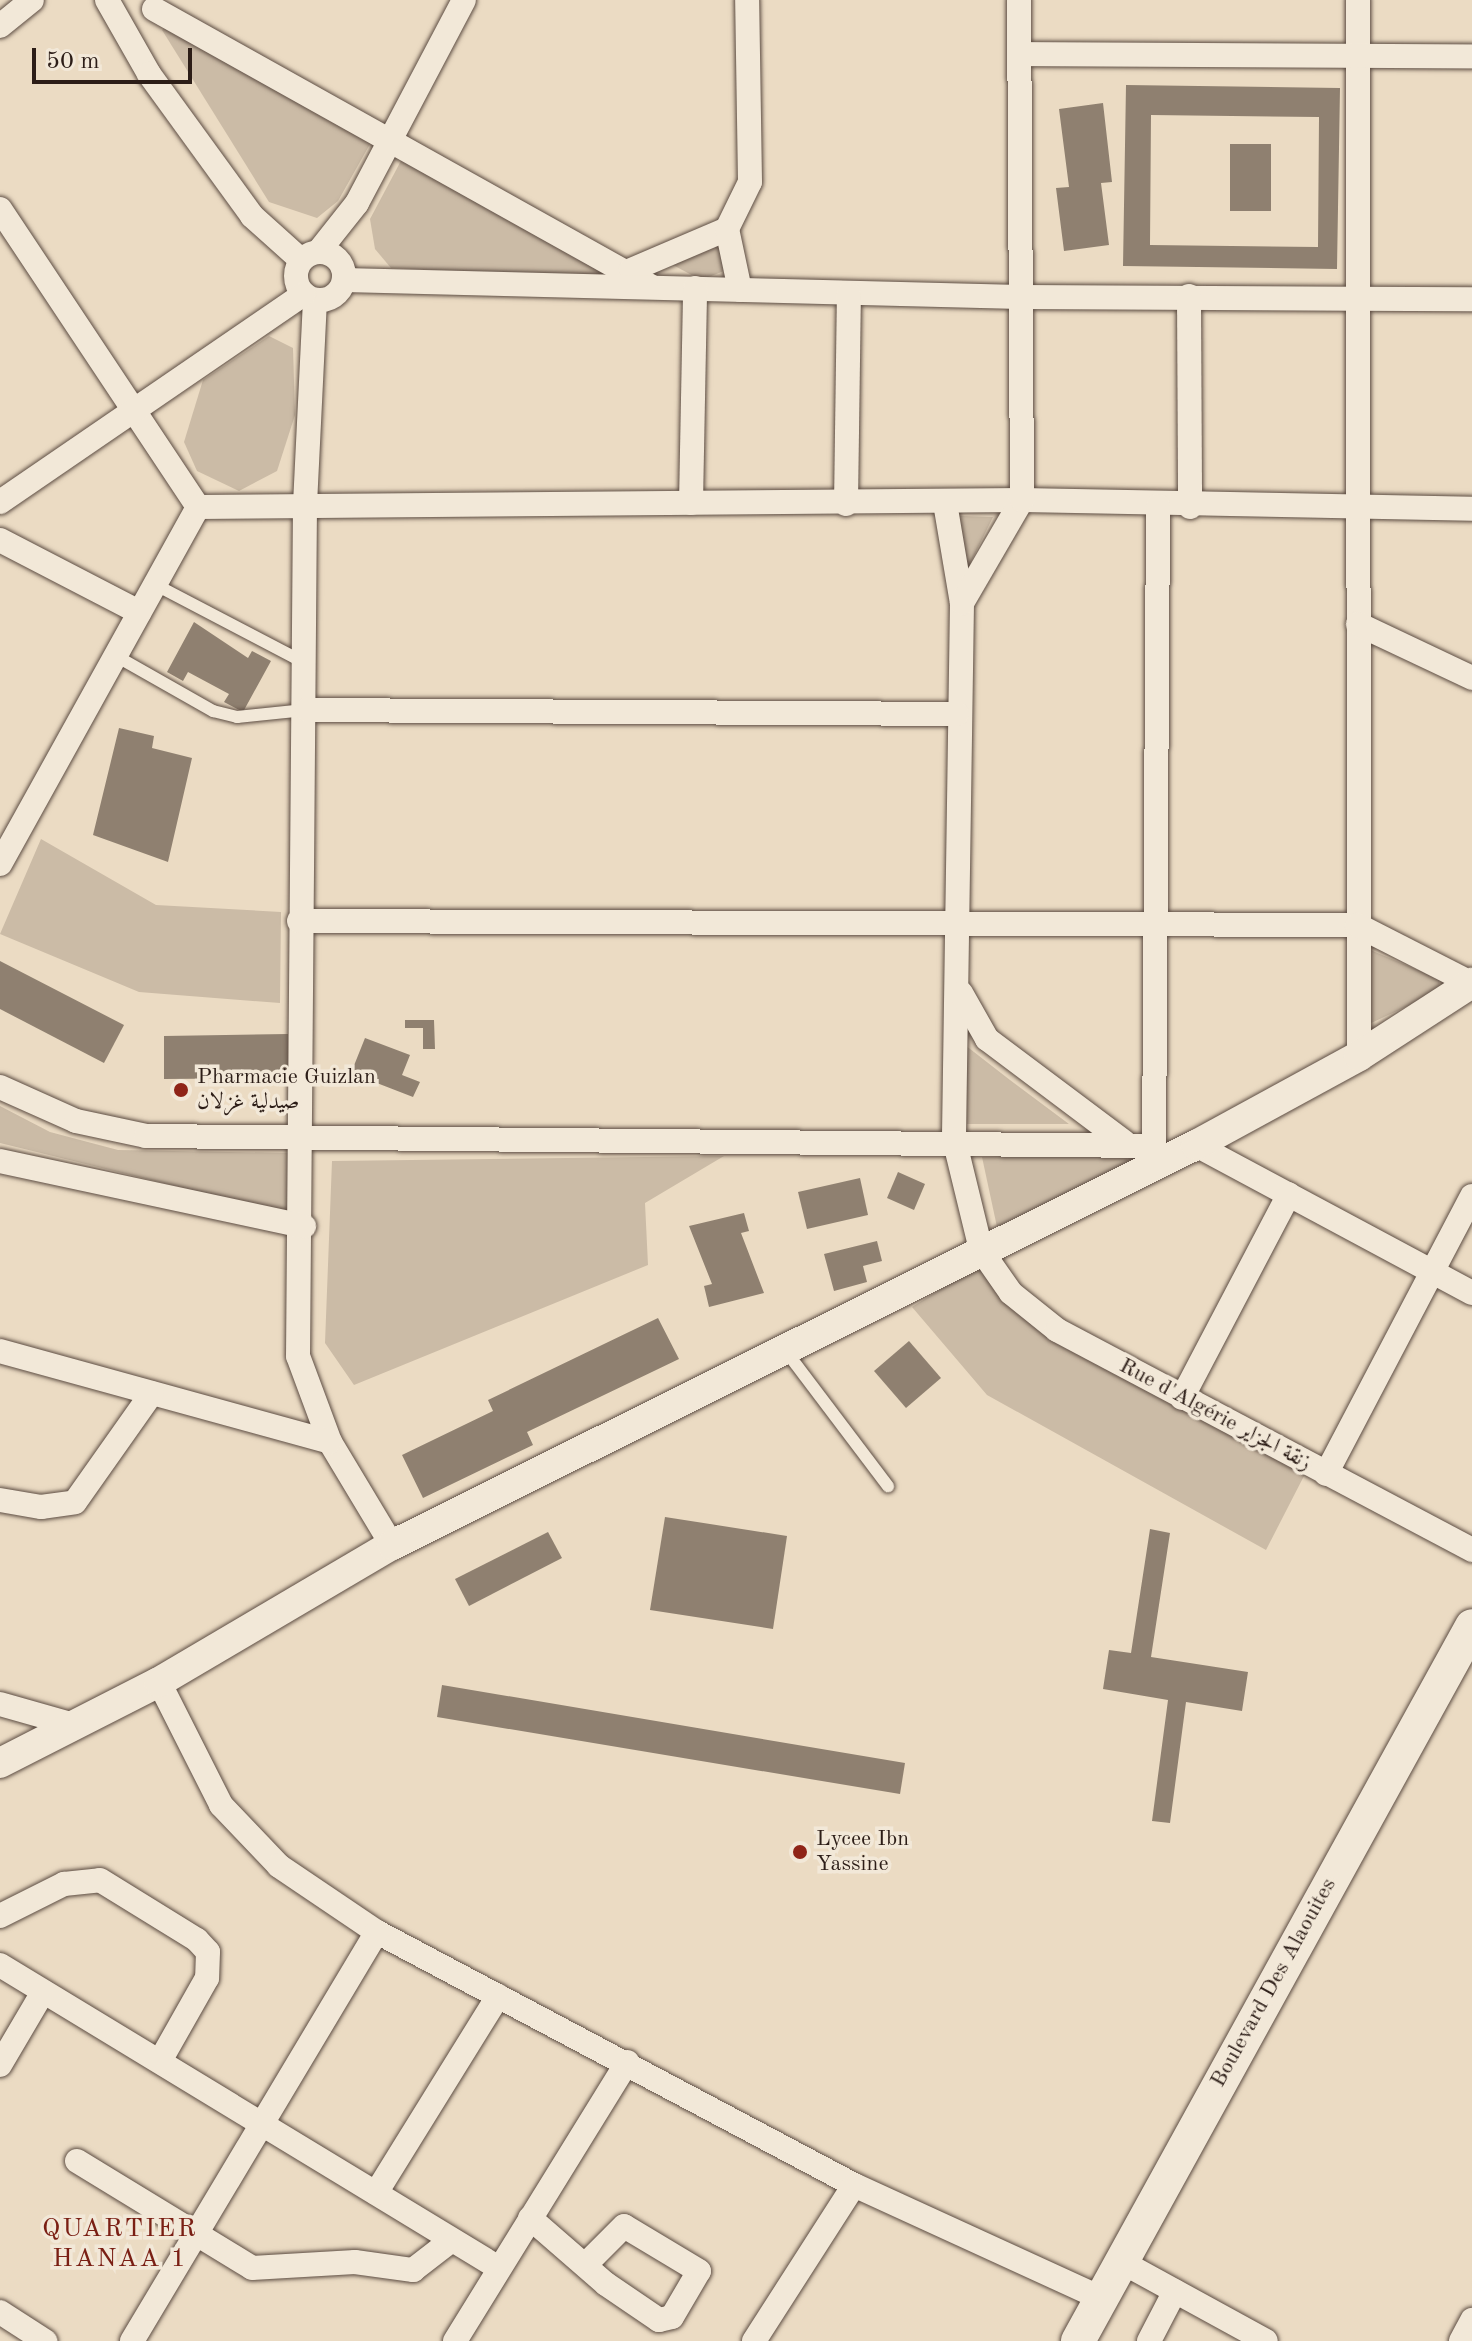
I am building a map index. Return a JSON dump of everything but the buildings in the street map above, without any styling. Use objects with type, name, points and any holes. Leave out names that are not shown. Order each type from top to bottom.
[{"type":"main road","name":"Boulevard Des Alaouites","points":[[1078,2341],[1472,1626]]},
{"type":"street","points":[[0,26],[32,0]]},
{"type":"street","points":[[107,0],[125,32],[252,216],[310,256],[343,273],[849,294],[1472,299]]},
{"type":"street","points":[[392,1545],[330,1442],[298,1356],[304,1226],[299,921],[307,710],[305,504],[310,297],[296,277],[310,256],[357,203],[464,0]]},
{"type":"street","points":[[740,290],[727,229],[750,182],[747,0]]},
{"type":"street","points":[[962,603],[1022,500],[1019,0]]},
{"type":"street","points":[[1358,0],[1362,297],[1357,503],[1359,1056]]},
{"type":"street","points":[[125,32],[151,4],[631,270],[652,287]]},
{"type":"street","points":[[1019,54],[1359,58],[1472,56]]},
{"type":"street","points":[[0,502],[135,408],[310,297],[334,296],[343,273],[357,203]]},
{"type":"street","points":[[0,209],[198,507]]},
{"type":"street","points":[[631,270],[727,229]]},
{"type":"street","points":[[691,503],[695,288]]},
{"type":"street","points":[[846,504],[849,294]]},
{"type":"street","points":[[1189,296],[1190,507]]},
{"type":"street","points":[[198,507],[305,504],[846,504],[1022,500],[1190,507],[1357,503],[1472,509]]},
{"type":"street","points":[[945,503],[962,603],[957,714],[961,993],[951,1043],[954,1139],[981,1250]]},
{"type":"street","points":[[1154,1154],[1158,506]]},
{"type":"street","points":[[0,864],[198,507]]},
{"type":"street","points":[[0,540],[139,612]]},
{"type":"street","points":[[1358,624],[1472,678]]},
{"type":"street","points":[[307,710],[957,714]]},
{"type":"street","points":[[0,1763],[159,1682],[392,1545],[981,1250],[1154,1154],[1196,1145],[1359,1056],[1471,983],[1357,925],[1155,927],[959,922],[299,921]]},
{"type":"street","points":[[961,993],[987,1039],[1126,1143],[1154,1154]]},
{"type":"street","points":[[0,1087],[76,1121],[146,1136],[303,1141],[954,1139],[1126,1143]]},
{"type":"street","points":[[1196,1145],[1472,1293]]},
{"type":"street","points":[[0,1161],[304,1226]]},
{"type":"street","points":[[1182,1398],[1289,1194]]},
{"type":"street","points":[[1326,1474],[1472,1196]]},
{"type":"street","name":"Rue d'Algérie زنقة الجزاير","points":[[981,1250],[1011,1293],[1057,1330],[1472,1550]]},
{"type":"street","points":[[0,1351],[330,1442]]},
{"type":"street","points":[[0,1500],[41,1507],[75,1502],[152,1393]]},
{"type":"street","points":[[159,1682],[221,1805],[279,1866],[377,1932],[854,2185],[1101,2298]]},
{"type":"street","points":[[0,1704],[74,1725]]},
{"type":"street","points":[[0,1916],[64,1884],[100,1880],[197,1940],[208,1952],[207,1978],[160,2061]]},
{"type":"street","points":[[132,2341],[264,2126],[377,1932]]},
{"type":"street","points":[[0,1965],[499,2268]]},
{"type":"street","points":[[0,2065],[43,1992]]},
{"type":"street","points":[[376,2193],[498,1996]]},
{"type":"street","points":[[455,2341],[627,2062]]},
{"type":"street","points":[[77,2161],[196,2238],[263,2270],[355,2262],[413,2270],[452,2240]]},
{"type":"street","points":[[754,2341],[854,2185]]},
{"type":"street","points":[[530,2218],[586,2264],[667,2321],[699,2271],[624,2226],[586,2264]]},
{"type":"street","points":[[1120,2261],[1266,2341]]},
{"type":"street","points":[[1149,2341],[1175,2291]]},
{"type":"street","points":[[0,2312],[45,2341]]},
{"type":"street","points":[[1461,2341],[1472,2320]]},
{"type":"lane","points":[[156,585],[306,663]]},
{"type":"lane","points":[[116,656],[213,711],[237,717],[307,710]]},
{"type":"lane","points":[[783,1347],[888,1486]]},
{"type":"shaded area","points":[[167,25],[374,137],[338,201],[317,218],[269,202],[162,30]]},
{"type":"shaded area","points":[[403,157],[612,271],[609,278],[391,268],[375,249],[370,219]]},
{"type":"shaded area","points":[[723,241],[729,269],[701,280],[673,265]]},
{"type":"shaded area","points":[[269,336],[293,348],[295,415],[277,471],[239,491],[197,471],[184,442],[203,380]]},
{"type":"shaded area","points":[[960,516],[993,517],[964,576]]},
{"type":"shaded area","points":[[41,839],[156,905],[281,912],[280,1003],[139,992],[0,934]]},
{"type":"shaded area","points":[[1368,949],[1439,979],[1440,991],[1369,1024]]},
{"type":"shaded area","points":[[965,1045],[1010,1080],[1069,1124],[967,1124]]},
{"type":"shaded area","points":[[0,1106],[50,1132],[118,1150],[292,1153],[290,1214],[0,1143]]},
{"type":"shaded area","points":[[1122,1151],[1129,1162],[997,1227],[982,1157]]},
{"type":"shaded area","points":[[724,1156],[645,1203],[648,1265],[354,1385],[325,1343],[332,1161]]},
{"type":"shaded area","points":[[980,1265],[1040,1332],[1305,1474],[1266,1550],[987,1395],[912,1307]]},
{"type":"place","name":"Pharmacie Guizlan صيدلية غزلان","points":[[181,1090]]},
{"type":"place","name":"Lycee Ibn Yassine","points":[[800,1852]]},
{"type":"district","name":"QUARTIER HANAA 1","points":[[120,2245]]}]
